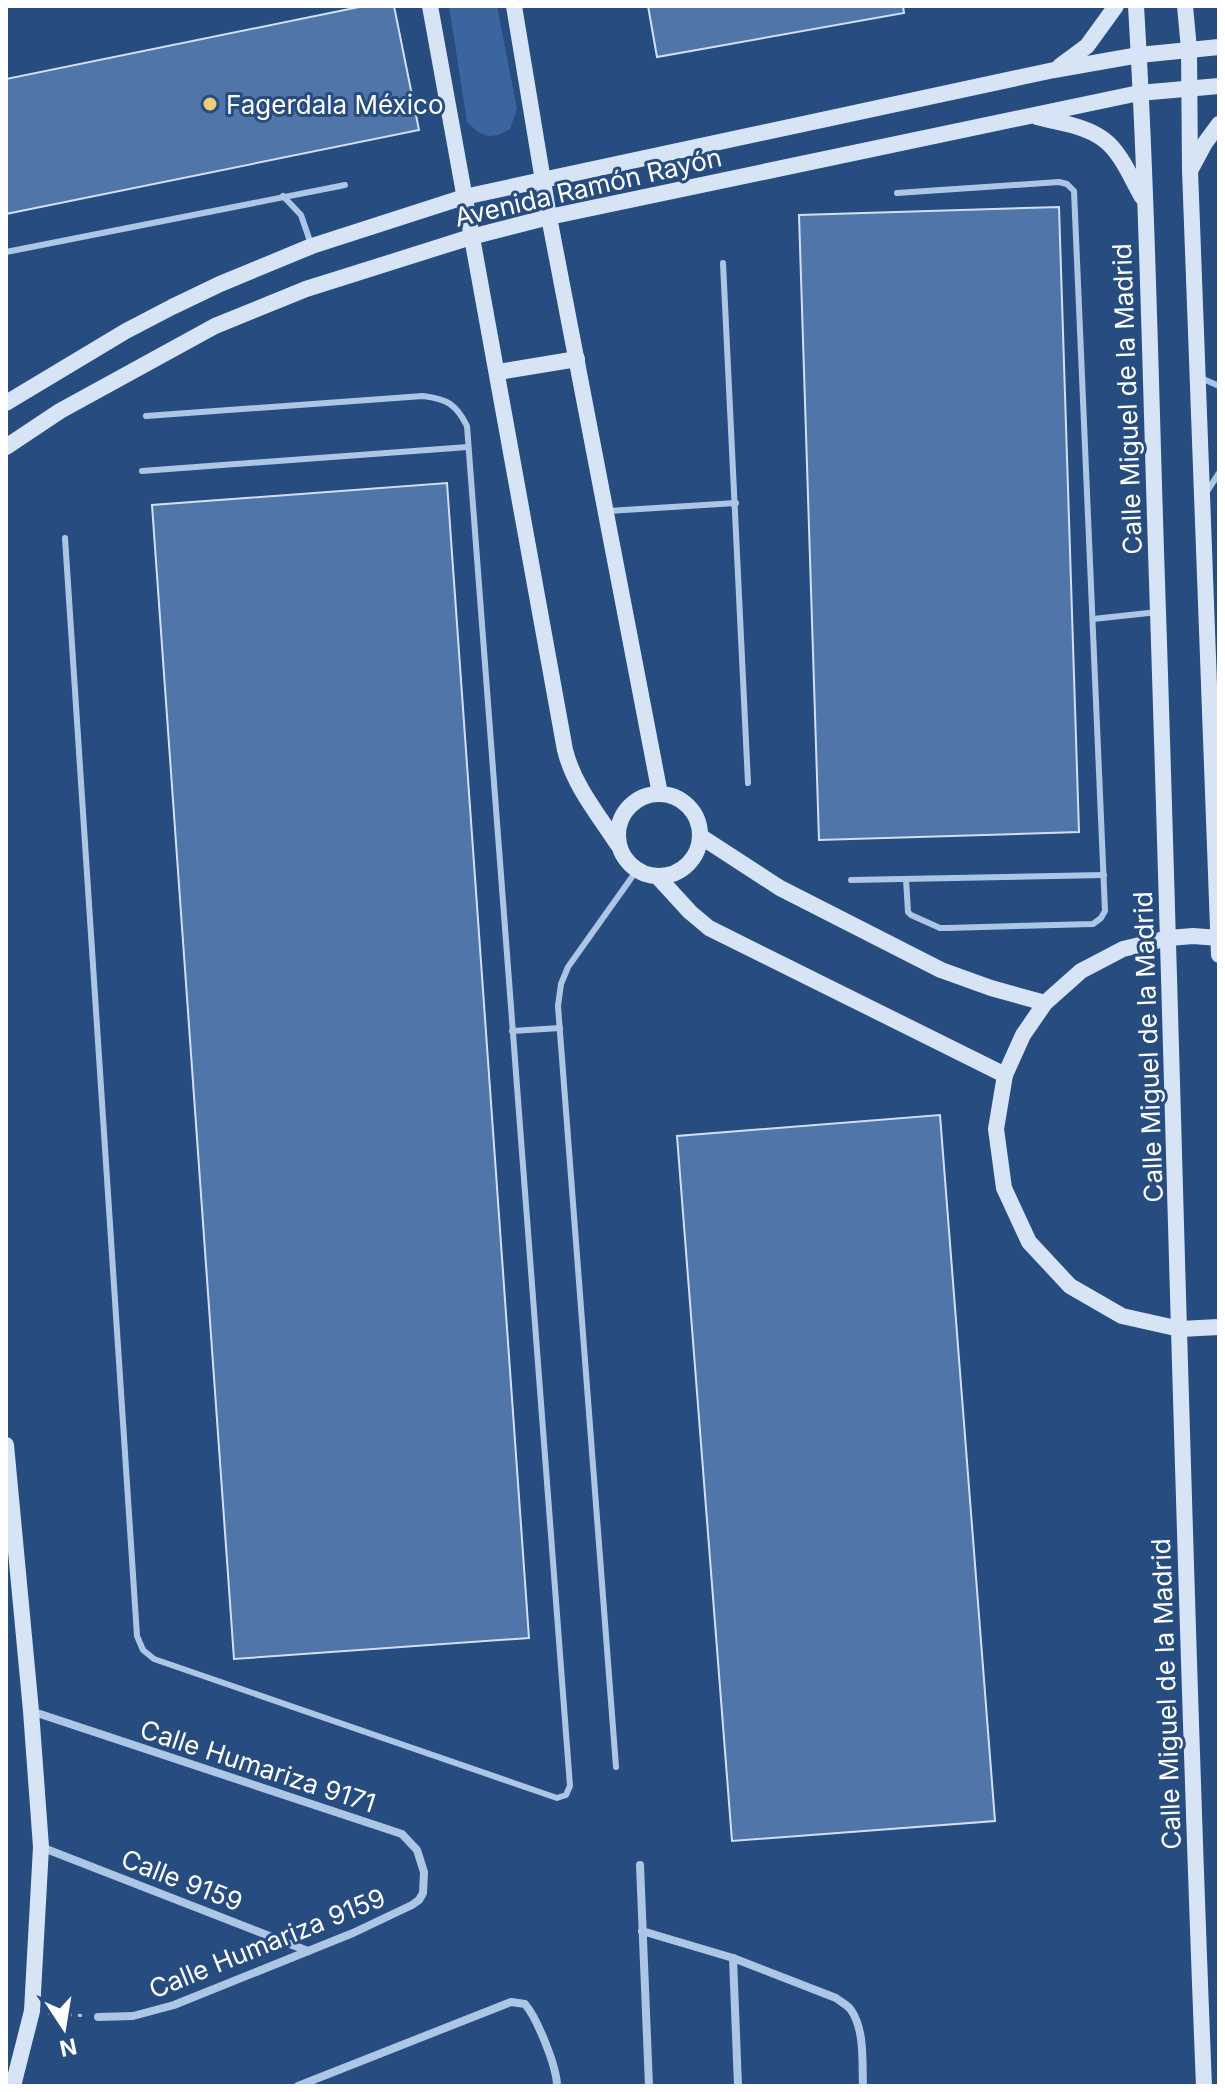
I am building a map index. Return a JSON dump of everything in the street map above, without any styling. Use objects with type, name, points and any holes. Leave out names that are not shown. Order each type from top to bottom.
[{"type":"main road","points":[[430,6],[569,766],[577,784],[628,864],[637,870],[657,876],[668,875],[687,865],[698,847],[699,826],[689,807],[671,796],[649,795],[630,805],[619,823],[618,845]]},
{"type":"main road","points":[[514,6],[549,217],[660,794]]},
{"type":"main road","points":[[1054,70],[1087,46],[1116,6]]},
{"type":"main road","name":"Calle Miguel de la Madrid","points":[[1136,6],[1169,938],[1193,1826],[1204,2086]]},
{"type":"main road","points":[[1185,6],[1189,49],[1190,170],[1219,955]]},
{"type":"main road","name":"Avenida Ramón Rayón","points":[[6,403],[172,307],[312,246],[464,197],[1054,70],[1139,55],[1219,47]]},
{"type":"main road","name":"Avenida Ramón Rayón","points":[[6,447],[60,411],[215,326],[306,289],[471,237],[549,217],[1139,93],[1219,86]]},
{"type":"main road","points":[[1032,116],[1078,127],[1105,140],[1116,152],[1144,202]]},
{"type":"main road","points":[[1190,170],[1219,124]]},
{"type":"main road","points":[[498,372],[577,359]]},
{"type":"main road","points":[[700,836],[780,888],[941,970],[1045,1003]]},
{"type":"main road","points":[[657,876],[709,928],[1005,1075]]},
{"type":"main road","points":[[1219,938],[1169,938],[1123,949],[1081,971],[1045,1003],[1023,1035],[1005,1075],[996,1129],[1004,1188],[1029,1242],[1070,1286],[1122,1316],[1180,1329],[1219,1327]]},
{"type":"main road","points":[[6,1445],[11,1544],[31,1711],[41,1847],[32,2011],[13,2086]]},
{"type":"street","name":"Calle Humariza 9171","points":[[31,1711],[402,1834],[417,1850],[424,1872],[423,1893],[419,1900]]},
{"type":"street","name":"Calle 9159","points":[[41,1847],[309,1951]]},
{"type":"street","points":[[640,1865],[649,2086]]},
{"type":"street","name":"Calle Humariza 9159","points":[[98,2017],[151,2012],[309,1951],[383,1920],[419,1900]]},
{"type":"street","points":[[642,1931],[733,1958],[836,1998],[851,2009],[857,2024],[863,2086]]},
{"type":"street","points":[[733,1958],[738,2086]]},
{"type":"street","points":[[298,2086],[518,2001],[530,2009],[555,2073],[557,2086]]},
{"type":"street","points":[[6,2082],[13,2086]]},
{"type":"lane","points":[[897,193],[1059,182],[1067,184],[1074,191],[1105,911],[1093,924],[940,928],[908,912],[906,879]]},
{"type":"lane","points":[[6,252],[345,185]]},
{"type":"lane","points":[[283,196],[301,215],[312,246]]},
{"type":"lane","points":[[723,263],[748,783]]},
{"type":"lane","points":[[1197,376],[1219,386]]},
{"type":"lane","points":[[65,538],[137,1636],[143,1650],[154,1659],[557,1798],[566,1795],[570,1786],[467,426],[451,404],[432,397],[146,416]]},
{"type":"lane","points":[[142,471],[468,447]]},
{"type":"lane","points":[[1202,499],[1219,473]]},
{"type":"lane","points":[[606,511],[736,503]]},
{"type":"lane","points":[[1093,619],[1158,612]]},
{"type":"lane","points":[[616,1767],[558,1006],[561,984],[568,967],[637,870]]},
{"type":"lane","points":[[851,880],[1104,875]]},
{"type":"lane","points":[[512,1031],[560,1028]]},
{"type":"path","points":[[32,2011],[98,2017]]},
{"type":"shaded area","points":[[449,6],[497,6],[517,109],[510,129],[503,133],[487,136],[467,122]]},
{"type":"building","name":"Fagerdala México","points":[[364,6],[394,6],[419,130],[6,214],[6,79]]},
{"type":"building","points":[[648,6],[903,6],[904,13],[657,57]]},
{"type":"building","points":[[1059,207],[1079,832],[819,840],[799,215]]},
{"type":"building","points":[[447,483],[529,1638],[234,1659],[152,505]]},
{"type":"building","points":[[940,1115],[995,1821],[732,1841],[677,1136]]},
{"type":"place","name":"Fagerdala México","points":[[210,104]]}]
